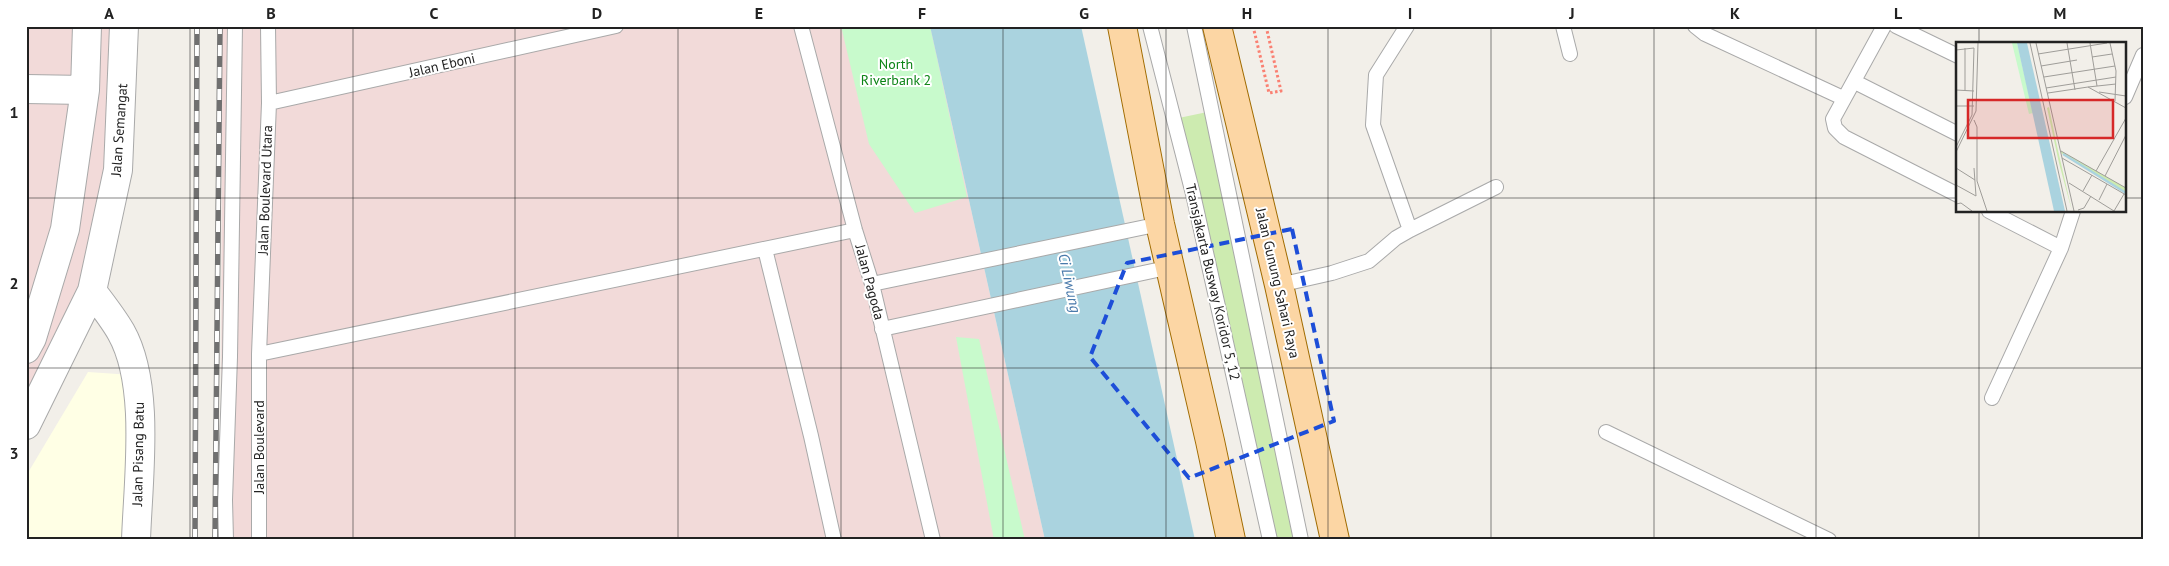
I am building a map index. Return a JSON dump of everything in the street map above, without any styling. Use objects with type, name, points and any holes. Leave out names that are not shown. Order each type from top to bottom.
[{"type":"main road","points":[[1122,26],[1160,224],[1231,540]]},
{"type":"main road","name":"Jalan Gunung Sahari Raya","points":[[1217,26],[1279,285],[1335,540]]},
{"type":"street","points":[[28,342],[65,229],[85,90],[87,26]]},
{"type":"street","name":"Jalan Semangat","points":[[26,424],[92,291],[118,170],[124,26]]},
{"type":"street","points":[[26,89],[85,90]]},
{"type":"street","name":"Jalan Pisang Batu","points":[[92,291],[121,333],[131,358],[140,403],[136,540]]},
{"type":"lane","points":[[226,540],[225,500],[230,357],[235,26]]},
{"type":"lane","name":"Jalan Boulevard Utara","points":[[259,354],[268,104],[268,26]]},
{"type":"lane","name":"Jalan Eboni","points":[[268,104],[616,26]]},
{"type":"lane","name":"Jalan Pagoda","points":[[801,26],[855,230],[872,284],[933,540]]},
{"type":"lane","name":"Transjakarta Busway Koridor 5, 12","points":[[1150,26],[1195,204],[1270,540]]},
{"type":"lane","points":[[1194,26],[1301,540]]},
{"type":"lane","points":[[1407,26],[1376,75],[1373,125],[1410,230]]},
{"type":"lane","points":[[1563,26],[1570,54]]},
{"type":"lane","points":[[1695,26],[1705,34],[1843,98]]},
{"type":"lane","points":[[1884,26],[1855,82],[1843,98],[1833,119],[1835,128],[1844,137],[1956,194]]},
{"type":"lane","points":[[1896,26],[1956,55]]},
{"type":"lane","points":[[2126,96],[2143,56]]},
{"type":"lane","points":[[1855,82],[1956,133]]},
{"type":"lane","points":[[1279,285],[1332,273],[1369,261],[1396,238],[1496,187]]},
{"type":"lane","points":[[1991,212],[2061,248]]},
{"type":"lane","points":[[1992,398],[2061,248],[2073,212]]},
{"type":"lane","points":[[872,284],[1160,224]]},
{"type":"lane","points":[[259,354],[855,230]]},
{"type":"lane","points":[[765,249],[811,436],[834,540]]},
{"type":"lane","points":[[882,329],[1170,268]]},
{"type":"lane","name":"Jalan Boulevard","points":[[259,354],[259,540]]},
{"type":"lane","points":[[1606,432],[1821,538]]},
{"type":"path","points":[[1253,26],[1269,93],[1281,91],[1266,26]]},
{"type":"highlighted area","points":[[1292,229],[1334,421],[1189,478],[1090,357],[1127,263]]},
{"type":"shaded area","points":[[26,26],[110,26],[111,218],[26,400]]},
{"type":"shaded area","points":[[222,26],[930,26],[1045,540],[221,540]]},
{"type":"shaded area","points":[[88,372],[132,375],[133,540],[26,540],[26,476]]},
{"type":"green space","name":"North Riverbank 2","points":[[841,26],[930,26],[967,197],[915,213],[869,144]]},
{"type":"green space","points":[[1212,111],[1299,540],[1270,540],[1174,119]]},
{"type":"green space","points":[[956,337],[979,339],[1025,540],[994,540]]},
{"type":"water","name":"Ci Liwung","points":[[930,26],[1081,26],[1195,540],[1045,540]]},
{"type":"railway","points":[[195,540],[197,26]]},
{"type":"railway","points":[[215,540],[220,26]]}]
